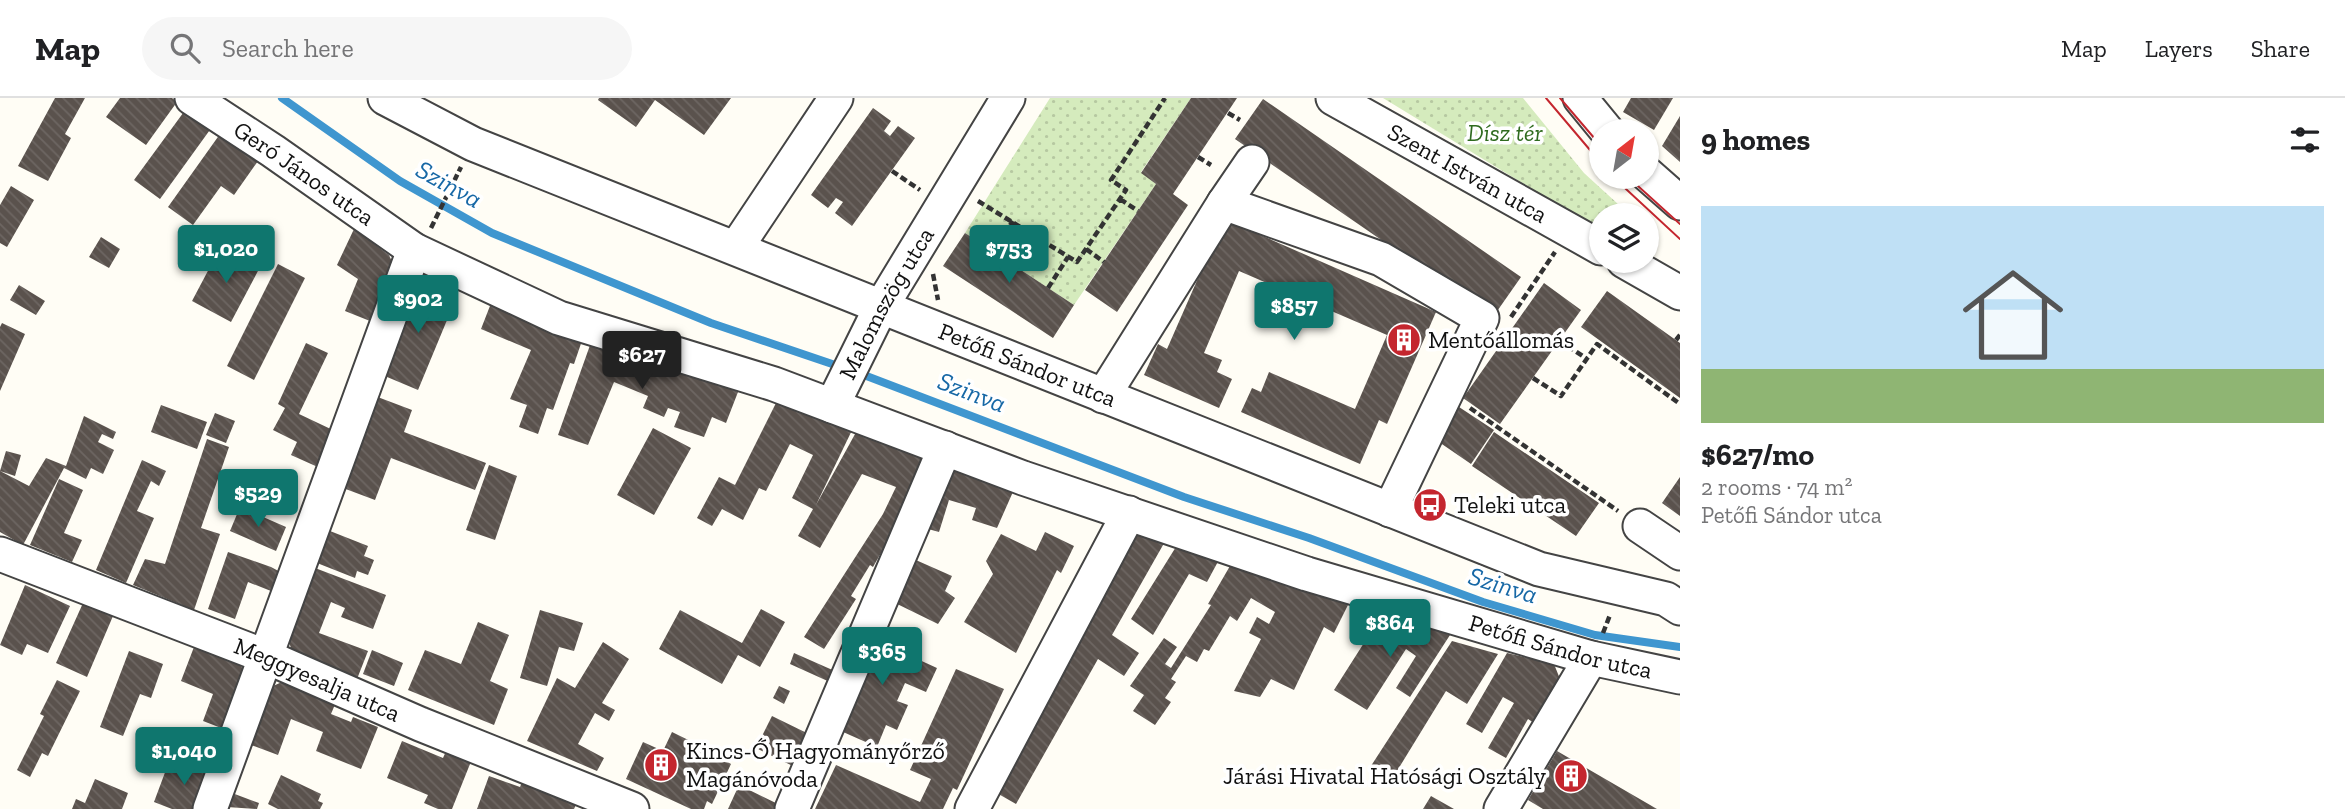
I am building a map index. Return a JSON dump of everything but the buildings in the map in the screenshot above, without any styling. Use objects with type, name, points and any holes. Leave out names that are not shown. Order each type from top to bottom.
[{"type":"street","name":"Geró János utca","points":[[192,98],[273,151],[422,240]]},
{"type":"street","name":"Petőfi Sándor utca","points":[[385,98],[473,144],[1539,569],[1666,599],[1680,608]]},
{"type":"street","points":[[736,248],[836,98]]},
{"type":"street","name":"Malomszög utca","points":[[832,406],[881,307],[1008,98]]},
{"type":"street","name":"Szent István utca","points":[[1333,98],[1589,241]]},
{"type":"street","points":[[1580,98],[1597,119]]},
{"type":"street","points":[[1103,396],[1252,162]]},
{"type":"street","points":[[1659,185],[1680,203]]},
{"type":"street","points":[[1224,203],[1381,259],[1482,318],[1390,510]]},
{"type":"street","name":"Petőfi Sándor utca","points":[[422,240],[559,318],[774,384],[1024,478],[1307,574],[1591,658],[1680,677]]},
{"type":"street","points":[[210,809],[422,240]]},
{"type":"street","points":[[1646,273],[1679,291]]},
{"type":"street","points":[[792,809],[944,448]]},
{"type":"street","points":[[972,809],[1129,513]]},
{"type":"street","points":[[1640,526],[1680,553]]},
{"type":"street","name":"Meggyesalja utca","points":[[0,554],[267,657],[420,724],[632,809]]},
{"type":"street","points":[[1501,809],[1591,658]]},
{"type":"path","points":[[973,210],[979,200],[1077,262],[1126,190],[1111,180],[1164,98]]},
{"type":"path","points":[[1228,113],[1240,120]]},
{"type":"path","points":[[422,240],[473,144]]},
{"type":"path","points":[[1198,157],[1211,165]]},
{"type":"path","points":[[1120,198],[1138,211]]},
{"type":"path","points":[[992,251],[1013,221]]},
{"type":"path","points":[[1509,320],[1561,242]]},
{"type":"path","points":[[1086,249],[1104,262]]},
{"type":"path","points":[[1048,288],[1068,257]]},
{"type":"path","points":[[939,310],[933,274],[940,263]]},
{"type":"path","points":[[1676,341],[1680,335]]},
{"type":"path","points":[[1559,340],[1587,359]]},
{"type":"path","points":[[1533,378],[1561,396],[1597,344],[1680,404]]},
{"type":"path","points":[[1467,405],[1517,444],[1640,526]]},
{"type":"green space","points":[[1050,98],[1191,98],[1141,172],[1156,184],[1074,305],[965,233]]},
{"type":"green space","name":"Dísz tér","points":[[1383,98],[1523,98],[1589,178],[1589,189],[1602,189],[1617,203],[1589,203],[1589,224]]},
{"type":"waterway","name":"Szinva","points":[[282,98],[400,181],[492,233],[711,323],[844,368]]},
{"type":"waterway","name":"Szinva","points":[[856,372],[1184,497],[1309,538],[1483,602],[1595,635],[1680,647]]},
{"type":"tram line","points":[[1546,98],[1589,149]]},
{"type":"tram line","points":[[1560,98],[1589,132]]},
{"type":"tram line","points":[[1626,189],[1680,239]]},
{"type":"tram line","points":[[1641,189],[1680,224]]},
{"type":"place","name":"Mentőállomás","points":[[1404,340]]},
{"type":"place","name":"Teleki utca","points":[[1430,505]]},
{"type":"place","name":"Kincs-Ő Hagyományőrző Magánóvoda","points":[[661,765]]},
{"type":"place","name":"Járási Hivatal Hatósági Osztály","points":[[1571,776]]}]
